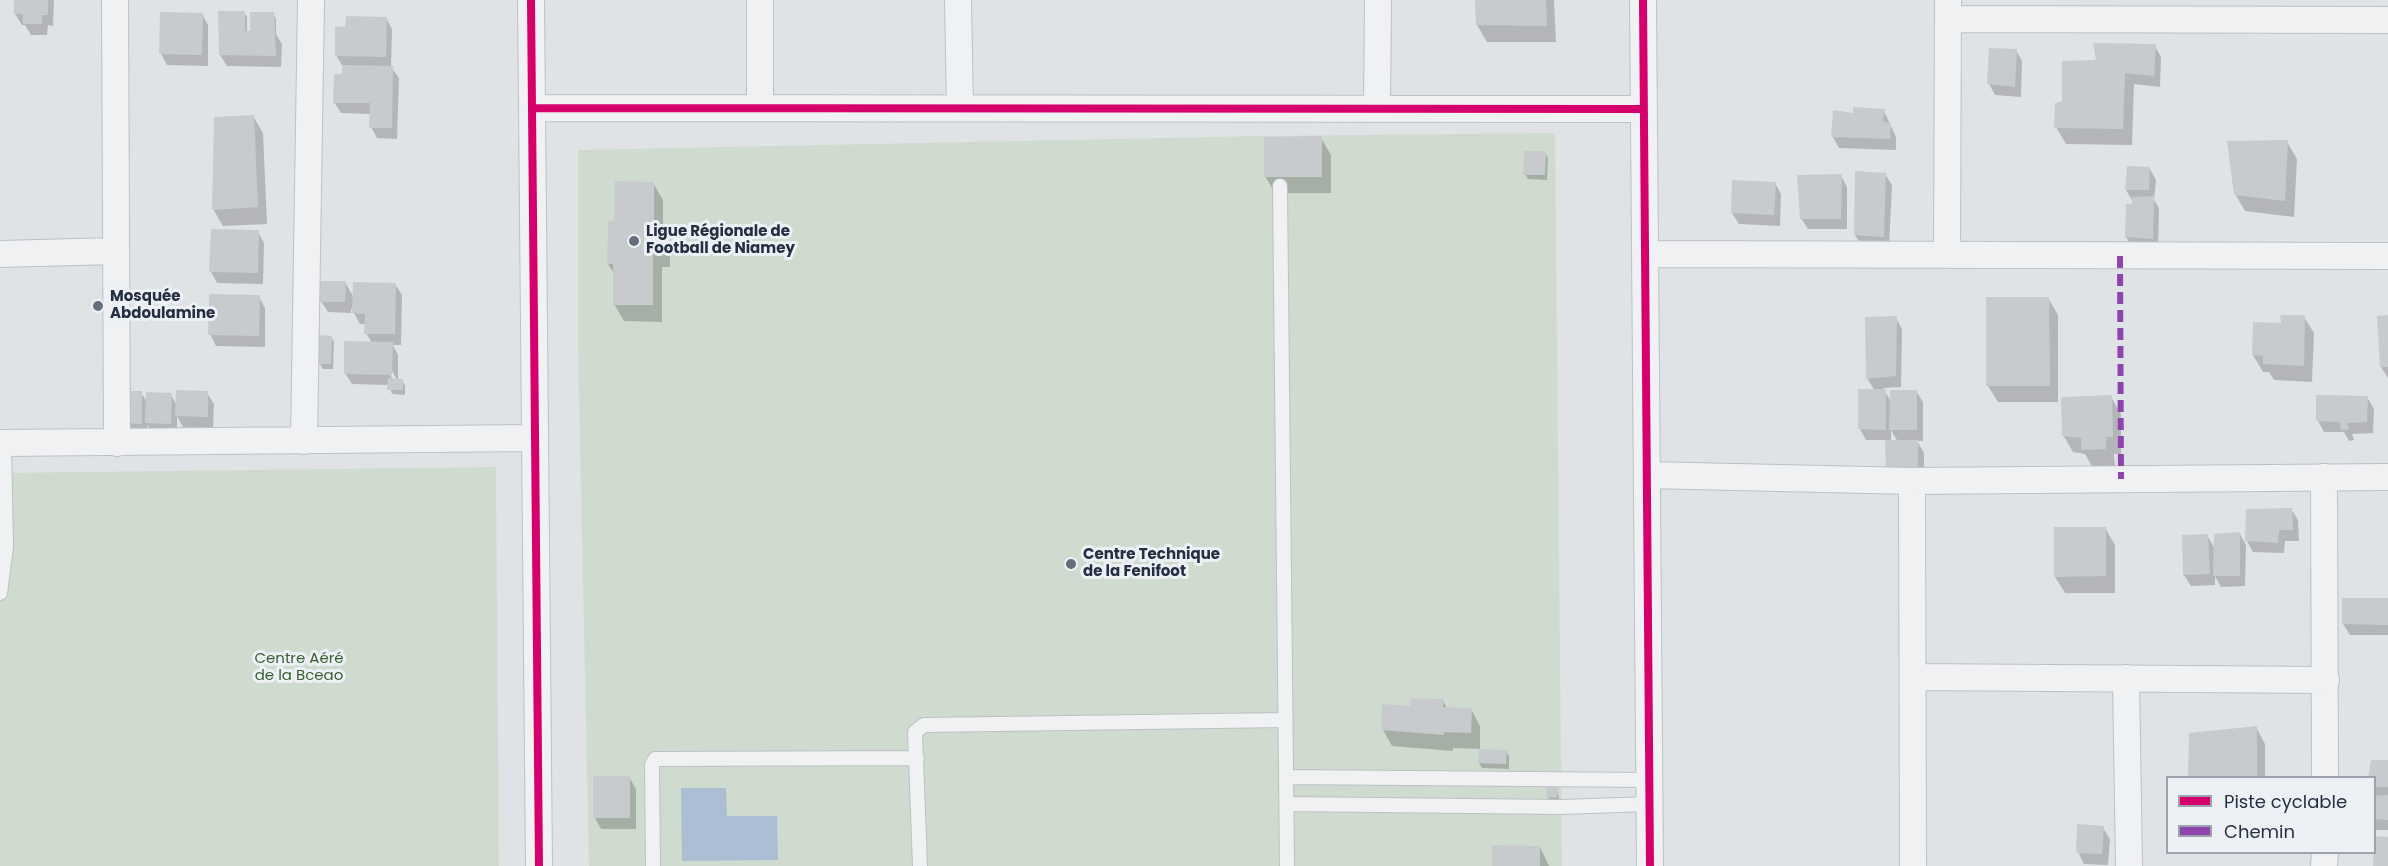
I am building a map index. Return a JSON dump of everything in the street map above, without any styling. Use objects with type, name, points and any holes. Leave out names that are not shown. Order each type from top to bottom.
[{"type":"street","points":[[115,0],[117,442]]},
{"type":"street","points":[[304,441],[310,0]]},
{"type":"street","points":[[531,0],[539,866]]},
{"type":"street","points":[[760,0],[760,108]]},
{"type":"street","points":[[958,0],[960,108]]},
{"type":"street","points":[[1377,109],[1378,0]]},
{"type":"street","points":[[1643,0],[1650,866]]},
{"type":"street","points":[[1947,255],[1948,10],[2388,20]]},
{"type":"street","points":[[532,108],[1644,109]]},
{"type":"street","points":[[0,254],[115,251]]},
{"type":"street","points":[[1645,254],[2388,256]]},
{"type":"street","points":[[2,443],[535,438]]},
{"type":"street","points":[[1647,476],[1912,481],[2388,477]]},
{"type":"street","points":[[2324,477],[2325,776]]},
{"type":"street","points":[[1912,481],[1913,866]]},
{"type":"street","points":[[1913,677],[2326,680]]},
{"type":"street","points":[[2126,678],[2129,866]]},
{"type":"lane","points":[[1280,186],[1287,866]]},
{"type":"lane","points":[[0,593],[6,547],[2,443]]},
{"type":"lane","points":[[920,866],[915,732],[924,725],[1286,720]]},
{"type":"lane","points":[[653,866],[652,765],[655,759],[917,758]]},
{"type":"lane","points":[[1287,777],[1650,792]]},
{"type":"lane","points":[[1287,804],[1562,807],[1650,792]]},
{"type":"green space","name":"Centre Technique de la Fenifoot","points":[[1555,133],[1562,866],[589,866],[578,347],[578,150],[1259,136]]},
{"type":"green space","name":"Centre Aéré de la Bceao","points":[[496,467],[499,866],[0,866],[0,473]]},
{"type":"water","points":[[681,788],[726,788],[727,816],[777,816],[778,860],[682,861]]},
{"type":"building","points":[[14,0],[48,0],[48,15],[42,15],[42,24],[23,24],[23,14],[14,14]]},
{"type":"building","points":[[1475,0],[1546,0],[1547,26],[1476,25]]},
{"type":"building","points":[[218,11],[245,11],[245,31],[250,31],[250,12],[274,12],[276,56],[219,55]]},
{"type":"building","points":[[160,12],[203,13],[202,55],[159,54]]},
{"type":"building","points":[[346,16],[387,17],[386,57],[335,56],[335,26],[345,27]]},
{"type":"building","points":[[2093,43],[2156,44],[2154,76],[2125,73],[2123,129],[2054,128],[2055,103],[2062,101],[2062,61],[2096,60]]},
{"type":"building","points":[[1989,48],[2017,49],[2015,87],[1987,84]]},
{"type":"building","points":[[342,65],[393,66],[392,128],[369,128],[370,103],[333,103],[334,74],[342,74]]},
{"type":"building","points":[[1853,107],[1885,109],[1883,121],[1891,124],[1890,139],[1831,137],[1833,110],[1853,113]]},
{"type":"building","points":[[254,115],[258,207],[212,210],[214,117]]},
{"type":"building","points":[[1322,136],[1322,177],[1264,177],[1264,137]]},
{"type":"building","points":[[2288,140],[2285,201],[2234,195],[2227,141]]},
{"type":"building","points":[[1524,151],[1546,151],[1545,175],[1523,175]]},
{"type":"building","points":[[2127,166],[2150,167],[2149,190],[2125,190]]},
{"type":"building","points":[[1855,171],[1886,173],[1884,237],[1854,235]]},
{"type":"building","points":[[1842,174],[1841,219],[1800,219],[1797,175]]},
{"type":"building","points":[[1732,180],[1776,182],[1774,215],[1731,213]]},
{"type":"building","name":"Ligue Régionale de Football de Niamey","points":[[615,181],[654,182],[654,232],[662,232],[661,251],[653,251],[653,305],[613,305],[613,264],[607,264],[608,221],[614,221]]},
{"type":"building","points":[[2154,196],[2153,239],[2125,237],[2126,204],[2132,204],[2132,197]]},
{"type":"building","points":[[211,229],[259,230],[258,273],[209,272]]},
{"type":"building","points":[[320,281],[346,281],[345,302],[320,302]]},
{"type":"building","points":[[353,282],[396,283],[395,334],[364,334],[365,314],[352,313]]},
{"type":"building","points":[[209,294],[260,295],[259,336],[208,335]]},
{"type":"building","points":[[1986,297],[2049,297],[2050,386],[1986,386]]},
{"type":"building","points":[[2280,315],[2305,315],[2304,366],[2263,364],[2263,356],[2252,355],[2253,322],[2281,323]]},
{"type":"building","points":[[2388,315],[2388,367],[2380,367],[2377,316]]},
{"type":"building","points":[[1897,316],[1896,376],[1866,379],[1865,317]]},
{"type":"building","points":[[319,335],[332,336],[331,364],[319,364]]},
{"type":"building","points":[[344,341],[393,342],[392,375],[344,374]]},
{"type":"building","points":[[388,378],[403,379],[403,390],[387,390]]},
{"type":"building","points":[[1858,389],[1886,389],[1886,430],[1858,429]]},
{"type":"building","points":[[176,390],[208,391],[208,417],[175,416]]},
{"type":"building","points":[[1890,390],[1917,390],[1917,430],[1889,430]]},
{"type":"building","points":[[125,391],[142,391],[142,424],[124,423]]},
{"type":"building","points":[[146,392],[172,393],[171,424],[145,423]]},
{"type":"building","points":[[2112,395],[2113,437],[2106,437],[2106,449],[2081,450],[2081,438],[2062,436],[2061,397]]},
{"type":"building","points":[[2316,395],[2368,396],[2367,422],[2347,423],[2349,429],[2341,430],[2340,422],[2316,421]]},
{"type":"building","points":[[1885,440],[1918,440],[1918,471],[1886,471]]},
{"type":"building","points":[[2292,508],[2293,530],[2279,530],[2278,543],[2245,541],[2246,509]]},
{"type":"building","points":[[2054,527],[2106,527],[2106,576],[2054,577]]},
{"type":"building","points":[[2240,532],[2240,576],[2213,576],[2214,534]]},
{"type":"building","points":[[2208,534],[2210,574],[2183,575],[2182,535]]},
{"type":"building","points":[[2342,598],[2388,598],[2388,625],[2342,624]]},
{"type":"building","points":[[1411,698],[1444,699],[1443,707],[1472,708],[1471,733],[1444,732],[1444,735],[1381,730],[1382,704],[1410,706]]},
{"type":"building","points":[[2257,726],[2257,776],[2188,776],[2189,733]]},
{"type":"building","points":[[1479,749],[1507,750],[1506,764],[1478,763]]},
{"type":"building","points":[[2371,760],[2388,760],[2388,787],[2376,787],[2376,776],[2368,776]]},
{"type":"building","points":[[593,776],[630,776],[630,818],[593,818]]},
{"type":"building","points":[[1547,787],[1558,788],[1557,798],[1546,797]]},
{"type":"building","points":[[2388,795],[2388,820],[2376,819],[2376,796]]},
{"type":"building","points":[[2077,824],[2104,826],[2102,854],[2076,853]]},
{"type":"building","points":[[2376,836],[2388,837],[2388,866],[2373,866]]},
{"type":"building","points":[[1492,845],[1540,846],[1540,866],[1492,866]]},
{"type":"marked path","points":[[2120,256],[2121,479]]},
{"type":"cycle path","points":[[531,0],[539,866]]},
{"type":"cycle path","points":[[1643,0],[1650,866]]},
{"type":"cycle path","points":[[532,108],[1644,109]]},
{"type":"place","name":"Ligue Régionale de Football de Niamey","points":[[634,241]]},
{"type":"place","name":"Mosquée Abdoulamine","points":[[98,306]]},
{"type":"place","name":"Centre Technique de la Fenifoot","points":[[1071,564]]}]
